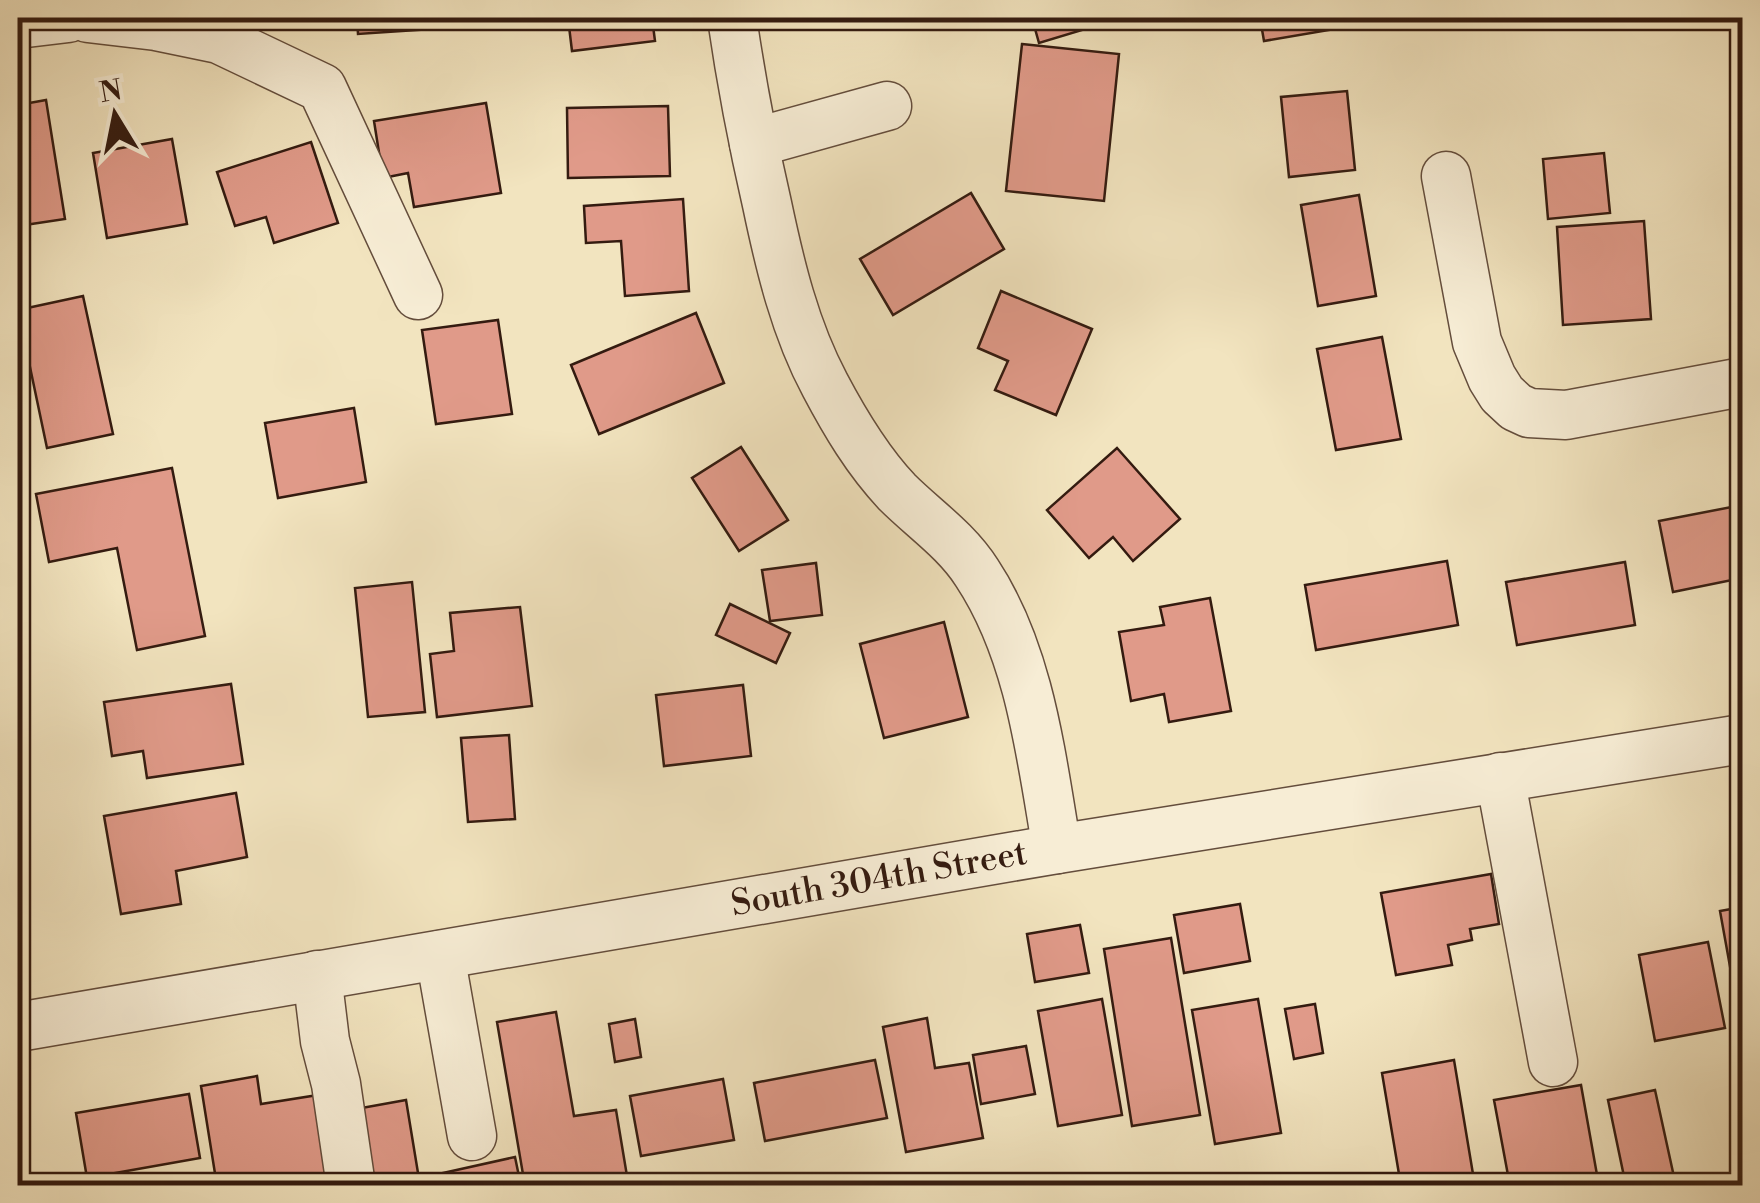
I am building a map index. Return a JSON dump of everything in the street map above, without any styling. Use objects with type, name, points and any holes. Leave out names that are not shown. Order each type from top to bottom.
[{"type":"street","points":[[18,24],[68,18]]},
{"type":"street","points":[[88,18],[219,39],[322,88],[418,296]]},
{"type":"street","points":[[732,18],[754,143],[787,286],[806,345],[868,459],[959,550],[994,601],[1018,664],[1033,719],[1057,848]]},
{"type":"street","points":[[754,143],[886,106]]},
{"type":"street","points":[[1446,176],[1477,342],[1492,378],[1516,406],[1529,413],[1566,415],[1742,382]]},
{"type":"street","name":"South 304th Street","points":[[18,1027],[1057,848],[1742,738]]},
{"type":"street","points":[[1500,778],[1553,1062]]},
{"type":"street","points":[[440,954],[472,1136]]},
{"type":"street","points":[[317,976],[324,1041],[336,1084],[350,1186]]},
{"type":"building","points":[[357,18],[445,18],[446,28],[358,34]]},
{"type":"building","points":[[568,18],[652,18],[655,41],[572,51]]},
{"type":"building","points":[[1032,18],[1100,18],[1102,24],[1039,43]]},
{"type":"building","points":[[1260,18],[1399,18],[1264,41]]},
{"type":"building","points":[[1022,44],[1119,54],[1104,201],[1006,191]]},
{"type":"building","points":[[1347,91],[1355,170],[1289,177],[1281,97]]},
{"type":"building","points":[[46,100],[65,219],[18,226],[18,105]]},
{"type":"building","points":[[486,103],[501,193],[414,207],[408,173],[383,178],[374,121]]},
{"type":"building","points":[[668,106],[670,176],[568,178],[567,108]]},
{"type":"building","points":[[172,139],[187,224],[107,238],[93,153]]},
{"type":"building","points":[[311,142],[338,223],[274,243],[266,217],[235,226],[217,172]]},
{"type":"building","points":[[1604,153],[1610,213],[1548,219],[1543,159]]},
{"type":"building","points":[[971,193],[1004,249],[893,315],[860,259]]},
{"type":"building","points":[[1359,195],[1376,296],[1318,306],[1301,205]]},
{"type":"building","points":[[683,199],[689,291],[625,296],[621,241],[586,243],[584,206]]},
{"type":"building","points":[[1644,221],[1651,319],[1563,325],[1557,227]]},
{"type":"building","points":[[1001,291],[1092,329],[1056,415],[995,390],[1008,361],[978,348]]},
{"type":"building","points":[[83,296],[113,434],[47,448],[18,310]]},
{"type":"building","points":[[696,313],[724,383],[599,434],[571,365]]},
{"type":"building","points":[[498,320],[512,414],[436,424],[422,330]]},
{"type":"building","points":[[1382,337],[1401,439],[1336,450],[1317,349]]},
{"type":"building","points":[[354,408],[366,482],[278,498],[265,423]]},
{"type":"building","points":[[741,447],[788,520],[739,551],[692,478]]},
{"type":"building","points":[[1117,448],[1180,519],[1133,561],[1113,537],[1089,558],[1047,510]]},
{"type":"building","points":[[172,468],[205,636],[137,650],[117,548],[49,562],[36,494]]},
{"type":"building","points":[[1742,505],[1742,578],[1673,592],[1659,521]]},
{"type":"building","points":[[1447,561],[1458,625],[1316,650],[1305,585]]},
{"type":"building","points":[[1625,562],[1635,625],[1517,645],[1506,582]]},
{"type":"building","points":[[816,563],[822,615],[770,621],[762,570]]},
{"type":"building","points":[[412,582],[425,712],[368,717],[355,588]]},
{"type":"building","points":[[1210,598],[1231,711],[1169,722],[1164,694],[1131,701],[1119,632],[1164,625],[1160,607]]},
{"type":"building","points":[[730,604],[790,633],[776,663],[716,635]]},
{"type":"building","points":[[520,607],[532,706],[437,717],[430,654],[454,651],[450,613]]},
{"type":"building","points":[[944,622],[968,717],[884,738],[860,644]]},
{"type":"building","points":[[231,684],[243,764],[147,778],[143,751],[112,756],[104,702]]},
{"type":"building","points":[[743,685],[751,756],[664,766],[656,695]]},
{"type":"building","points":[[509,735],[515,819],[468,822],[461,738]]},
{"type":"building","points":[[236,793],[247,857],[176,871],[181,904],[121,914],[104,816]]},
{"type":"building","points":[[1491,874],[1499,924],[1470,929],[1472,940],[1448,945],[1452,965],[1396,975],[1381,893]]},
{"type":"building","points":[[1240,904],[1250,961],[1184,973],[1174,915]]},
{"type":"building","points":[[1742,907],[1742,970],[1731,972],[1720,911]]},
{"type":"building","points":[[1080,925],[1089,973],[1035,982],[1027,934]]},
{"type":"building","points":[[1171,938],[1200,1115],[1132,1126],[1104,949]]},
{"type":"building","points":[[1708,942],[1725,1028],[1655,1041],[1639,955]]},
{"type":"building","points":[[1102,999],[1122,1115],[1058,1126],[1038,1011]]},
{"type":"building","points":[[1258,999],[1281,1133],[1215,1144],[1192,1010]]},
{"type":"building","points":[[1315,1004],[1323,1053],[1294,1059],[1285,1009]]},
{"type":"building","points":[[556,1012],[574,1116],[616,1110],[628,1182],[610,1186],[525,1186],[497,1022]]},
{"type":"building","points":[[927,1018],[935,1068],[969,1063],[983,1138],[906,1152],[883,1027]]},
{"type":"building","points":[[635,1019],[641,1057],[615,1062],[609,1024]]},
{"type":"building","points":[[1026,1046],[1035,1094],[981,1104],[973,1055]]},
{"type":"building","points":[[875,1060],[887,1118],[765,1141],[754,1083]]},
{"type":"building","points":[[1454,1060],[1475,1186],[1401,1186],[1382,1073]]},
{"type":"building","points":[[257,1076],[261,1104],[318,1095],[332,1177],[282,1186],[217,1186],[201,1086]]},
{"type":"building","points":[[723,1079],[734,1140],[641,1156],[630,1096]]},
{"type":"building","points":[[1581,1085],[1599,1186],[1510,1186],[1494,1100]]},
{"type":"building","points":[[1655,1090],[1676,1186],[1626,1186],[1608,1100]]},
{"type":"building","points":[[189,1094],[200,1158],[87,1178],[76,1113]]},
{"type":"building","points":[[406,1100],[419,1179],[369,1186],[356,1109]]},
{"type":"building","points":[[22,1130],[32,1186],[18,1186],[18,1131]]},
{"type":"building","points":[[515,1157],[521,1186],[445,1186],[443,1173]]},
{"type":"building","points":[[1365,1174],[1367,1186],[1311,1186]]}]
